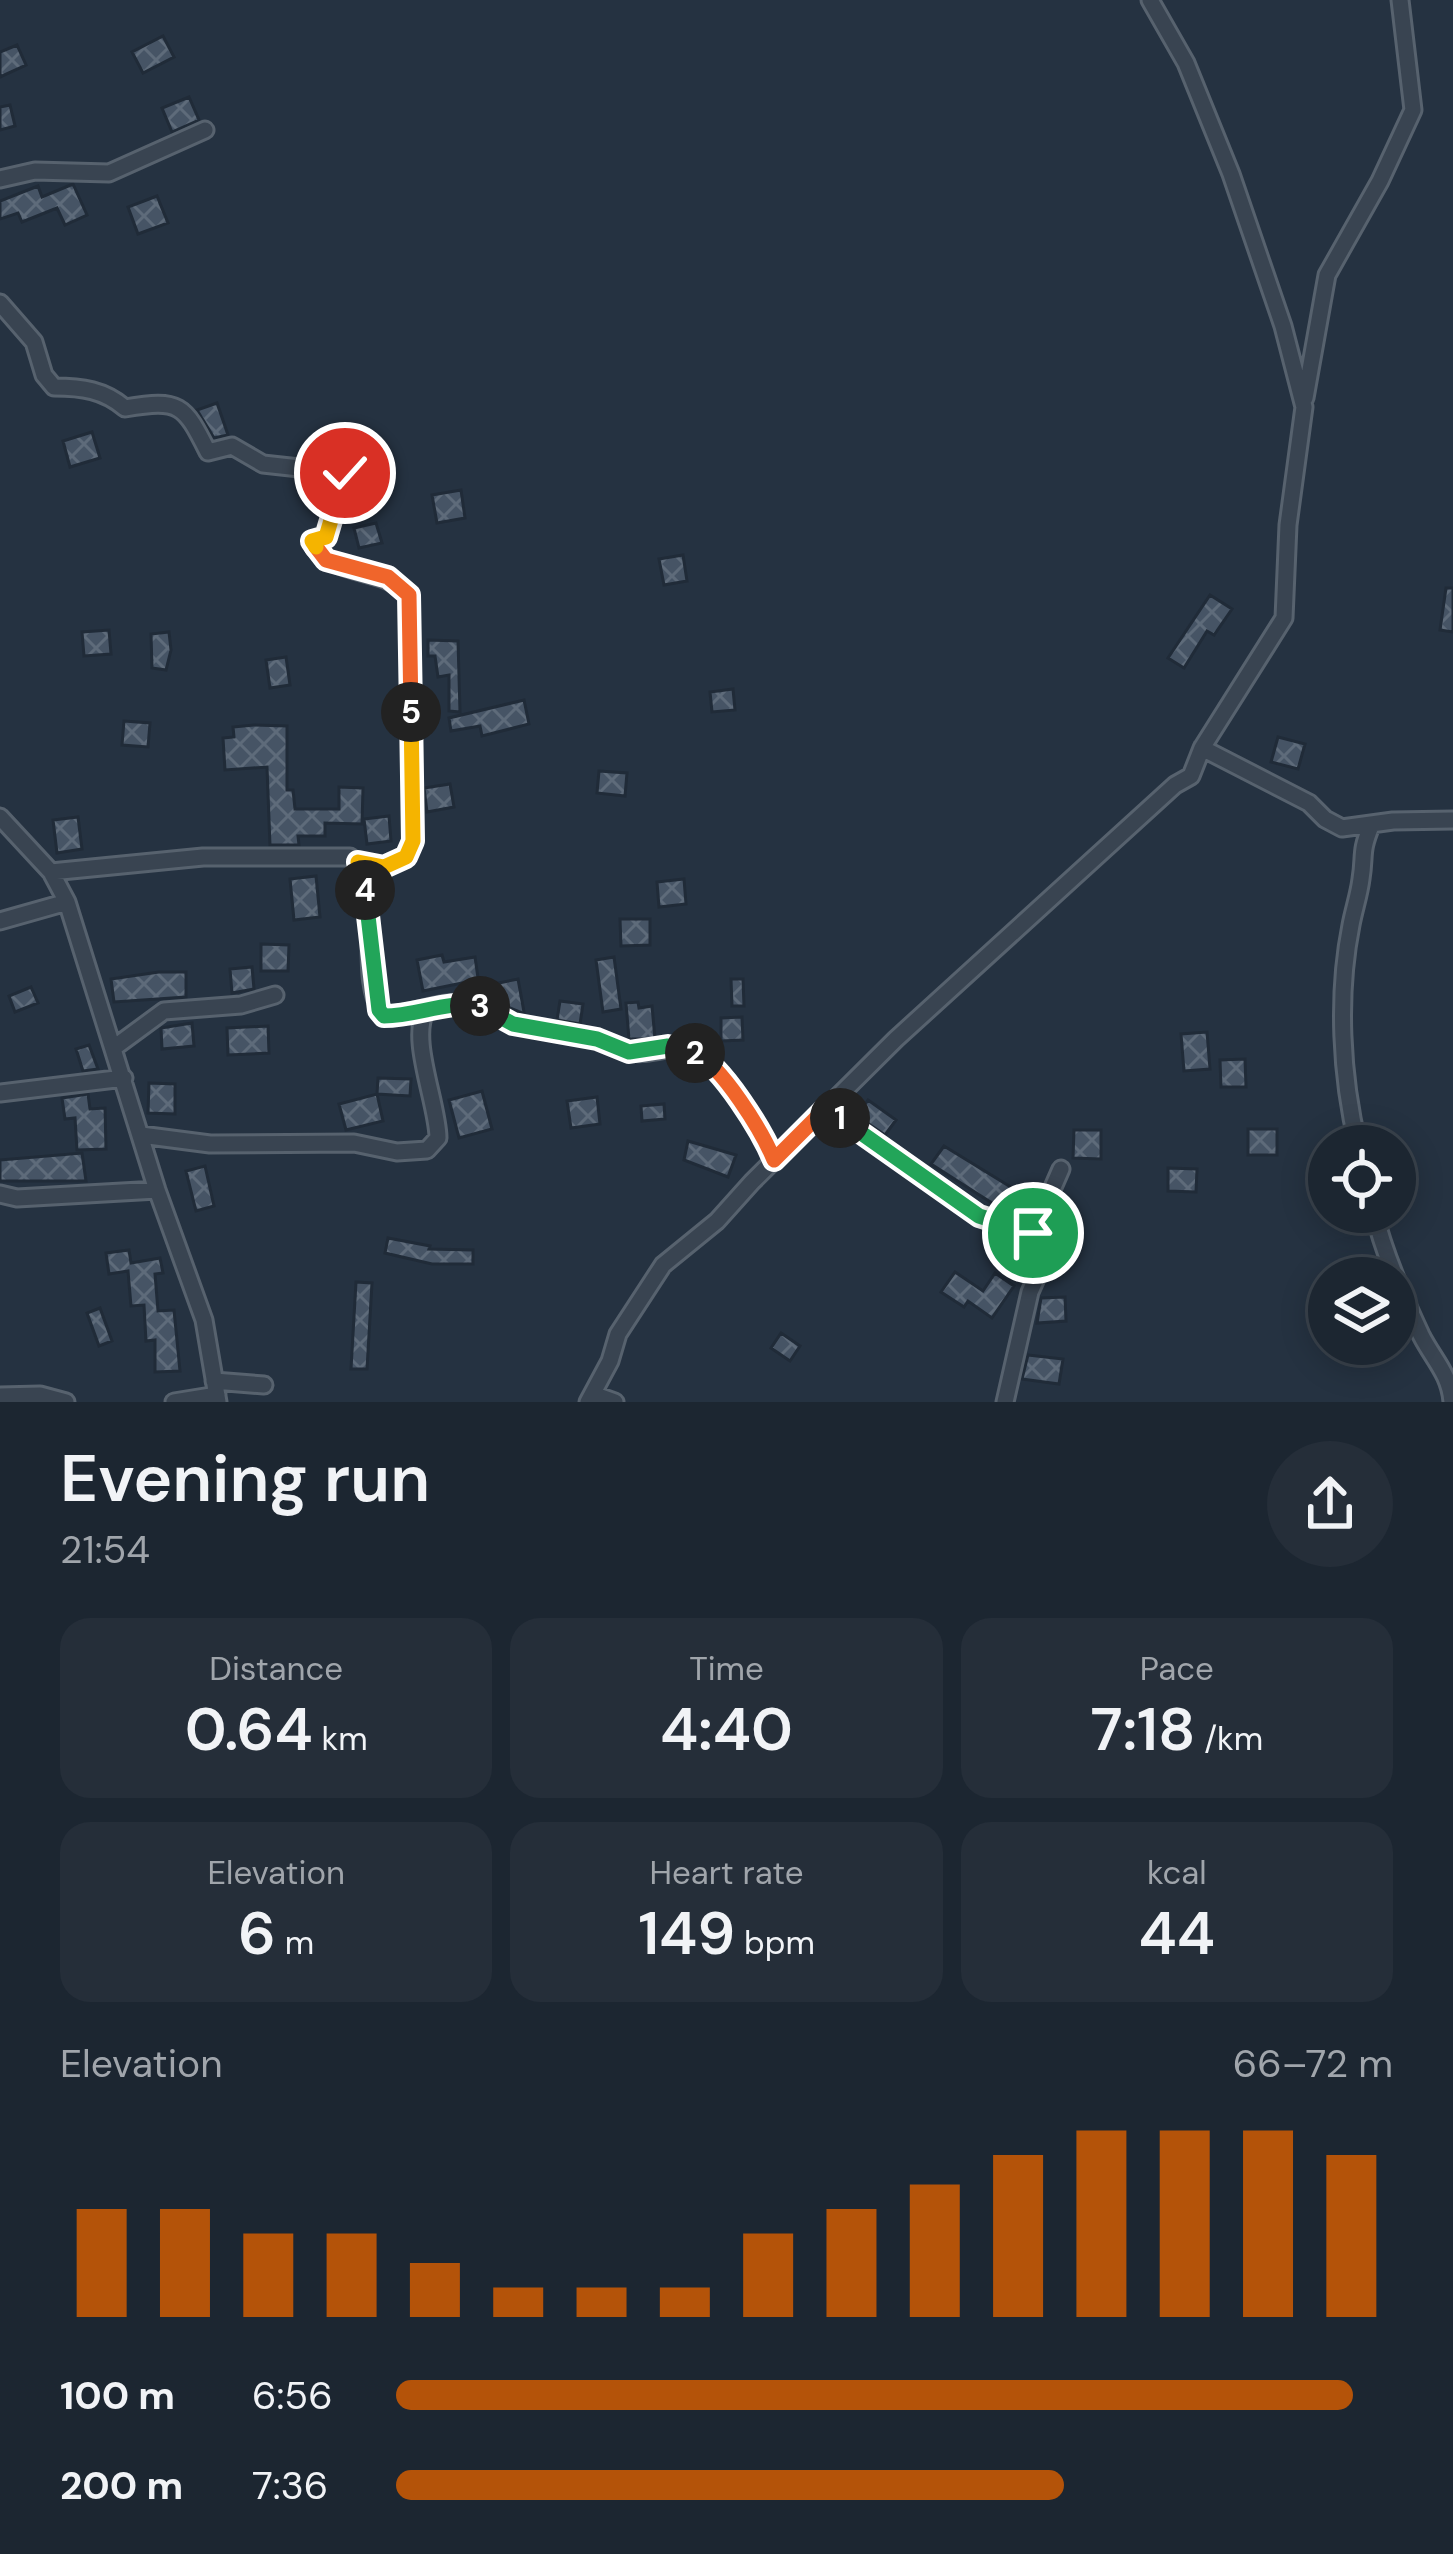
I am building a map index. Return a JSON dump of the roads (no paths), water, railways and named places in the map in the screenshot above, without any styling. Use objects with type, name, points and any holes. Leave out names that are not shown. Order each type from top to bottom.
[{"type":"street","points":[[1150,0],[1186,63],[1231,174],[1283,326],[1304,407]]},
{"type":"street","points":[[615,1402],[590,1398],[618,1334],[663,1265],[717,1221],[896,1039],[1175,784],[1191,776],[1202,748],[1284,618],[1288,525],[1327,275],[1413,110],[1400,0]]},
{"type":"street","points":[[0,179],[51,170],[109,173],[205,130]]},
{"type":"street","points":[[0,303],[34,342],[44,375],[54,387],[82,388],[111,397],[125,408],[177,404],[188,412],[208,452],[232,446],[262,464],[345,473],[326,537],[312,541],[326,560],[388,577],[409,595],[413,841],[406,857],[384,867],[338,855],[203,857],[51,872]]},
{"type":"street","points":[[1202,748],[1294,794],[1342,828],[1361,851]]},
{"type":"street","points":[[0,817],[51,872],[67,902],[157,1190],[204,1320],[216,1393]]},
{"type":"street","points":[[1342,828],[1393,820],[1453,820]]},
{"type":"street","points":[[1354,1125],[1346,1081],[1344,1014],[1361,851],[1371,826]]},
{"type":"street","points":[[358,862],[379,1010],[384,1016],[465,1004],[488,1008],[513,1024],[597,1039],[629,1052],[668,1046],[701,1054],[727,1081],[774,1160]]},
{"type":"street","points":[[0,921],[67,902]]},
{"type":"street","points":[[115,1047],[164,1011],[241,1005],[275,995]]},
{"type":"street","points":[[141,1135],[210,1144],[354,1143],[397,1152],[427,1150],[438,1138],[422,1047],[421,1018],[428,1010]]},
{"type":"street","points":[[0,1093],[124,1078]]},
{"type":"street","points":[[826,1108],[979,1216],[1033,1233]]},
{"type":"street","points":[[1005,1402],[1030,1292],[1039,1272],[1033,1233],[1061,1169]]},
{"type":"street","points":[[0,1194],[17,1198],[157,1190]]},
{"type":"street","points":[[1379,1233],[1423,1340],[1443,1369],[1453,1402]]},
{"type":"street","points":[[174,1402],[264,1385]]},
{"type":"street","points":[[0,1396],[40,1395],[66,1402]]}]
